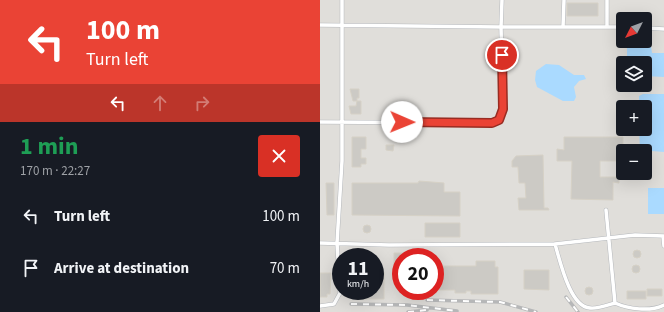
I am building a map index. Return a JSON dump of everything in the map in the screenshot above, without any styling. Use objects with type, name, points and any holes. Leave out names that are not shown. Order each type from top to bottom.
[{"type":"lane","points":[[320,306],[334,304],[340,293],[337,243],[342,122],[342,0]]},
{"type":"lane","points":[[320,122],[492,123],[499,120],[503,109],[501,27],[502,0]]},
{"type":"lane","points":[[563,27],[564,0]]},
{"type":"lane","points":[[607,0],[607,27]]},
{"type":"lane","points":[[320,25],[616,27]]},
{"type":"lane","points":[[652,28],[664,29]]},
{"type":"lane","points":[[606,210],[615,303]]},
{"type":"lane","points":[[320,242],[389,245],[555,244],[635,234],[664,236],[664,246]]},
{"type":"lane","points":[[555,244],[572,294],[577,302],[591,309],[615,303],[630,308],[657,308],[664,305]]},
{"type":"shaded area","points":[[320,0],[664,0],[664,312],[320,312]]},
{"type":"water","points":[[627,48],[651,48],[652,53],[664,53],[664,77],[652,76],[652,56],[627,56]]},
{"type":"water","points":[[546,64],[559,65],[574,75],[584,75],[586,79],[579,81],[574,87],[576,97],[574,101],[563,101],[537,87],[535,80],[536,71]]},
{"type":"water","points":[[643,94],[664,94],[664,152],[652,151],[652,144],[640,144],[639,136],[652,136],[652,100],[639,100],[639,96]]},
{"type":"water","points":[[648,188],[664,188],[664,214],[648,214]]},
{"type":"building","points":[[567,3],[598,3],[598,16],[567,16]]},
{"type":"building","points":[[350,89],[359,89],[359,98],[357,98],[357,101],[353,101]]},
{"type":"building","points":[[357,101],[361,101],[361,114],[351,114],[349,106],[356,106]]},
{"type":"building","points":[[352,137],[366,137],[366,149],[361,149],[361,158],[366,158],[366,164],[361,164],[361,167],[352,167]]},
{"type":"building","points":[[564,137],[623,137],[623,144],[616,144],[616,161],[600,161],[600,177],[616,177],[616,180],[619,180],[619,183],[613,182],[613,200],[571,199],[572,161],[557,161],[557,149],[564,150]]},
{"type":"building","points":[[386,145],[394,145],[393,151],[386,150]]},
{"type":"building","points":[[543,155],[544,208],[548,208],[549,210],[519,210],[518,198],[526,198],[525,183],[519,183],[518,167],[512,167],[512,161],[516,156]]},
{"type":"building","points":[[419,181],[444,183],[444,192],[460,192],[460,216],[352,215],[352,183],[418,183]]},
{"type":"building","points":[[326,183],[334,183],[334,215],[327,215]]},
{"type":"building","points":[[425,223],[460,223],[460,237],[425,237]]},
{"type":"building","points":[[365,225],[369,225],[371,229],[369,233],[365,233],[363,231],[363,227]]},
{"type":"building","points":[[637,250],[640,251],[640,257],[637,258],[634,257],[633,254],[634,251]]},
{"type":"building","points":[[476,261],[495,261],[495,267],[498,267],[498,294],[471,294],[471,291],[466,291],[466,293],[455,293],[455,290],[444,290],[444,266],[476,266]]},
{"type":"building","points":[[634,265],[638,265],[640,269],[638,273],[634,273],[632,271],[632,267]]},
{"type":"building","points":[[524,270],[549,270],[549,290],[524,289]]},
{"type":"building","points":[[320,273],[331,273],[330,294],[327,294],[327,297],[320,297]]},
{"type":"building","points":[[589,287],[592,288],[592,294],[589,295],[586,294],[585,291],[586,288]]},
{"type":"building","points":[[647,289],[662,289],[662,296],[647,296]]},
{"type":"building","points":[[627,291],[646,291],[646,299],[627,299]]},
{"type":"railway","points":[[566,297],[578,312]]},
{"type":"railway","points":[[427,300],[500,302],[536,312]]},
{"type":"railway","points":[[351,304],[407,305],[457,311]]},
{"type":"railway","points":[[408,312],[427,310]]},
{"type":"route","points":[[402,122],[492,123],[499,120],[503,109],[502,55]]}]
